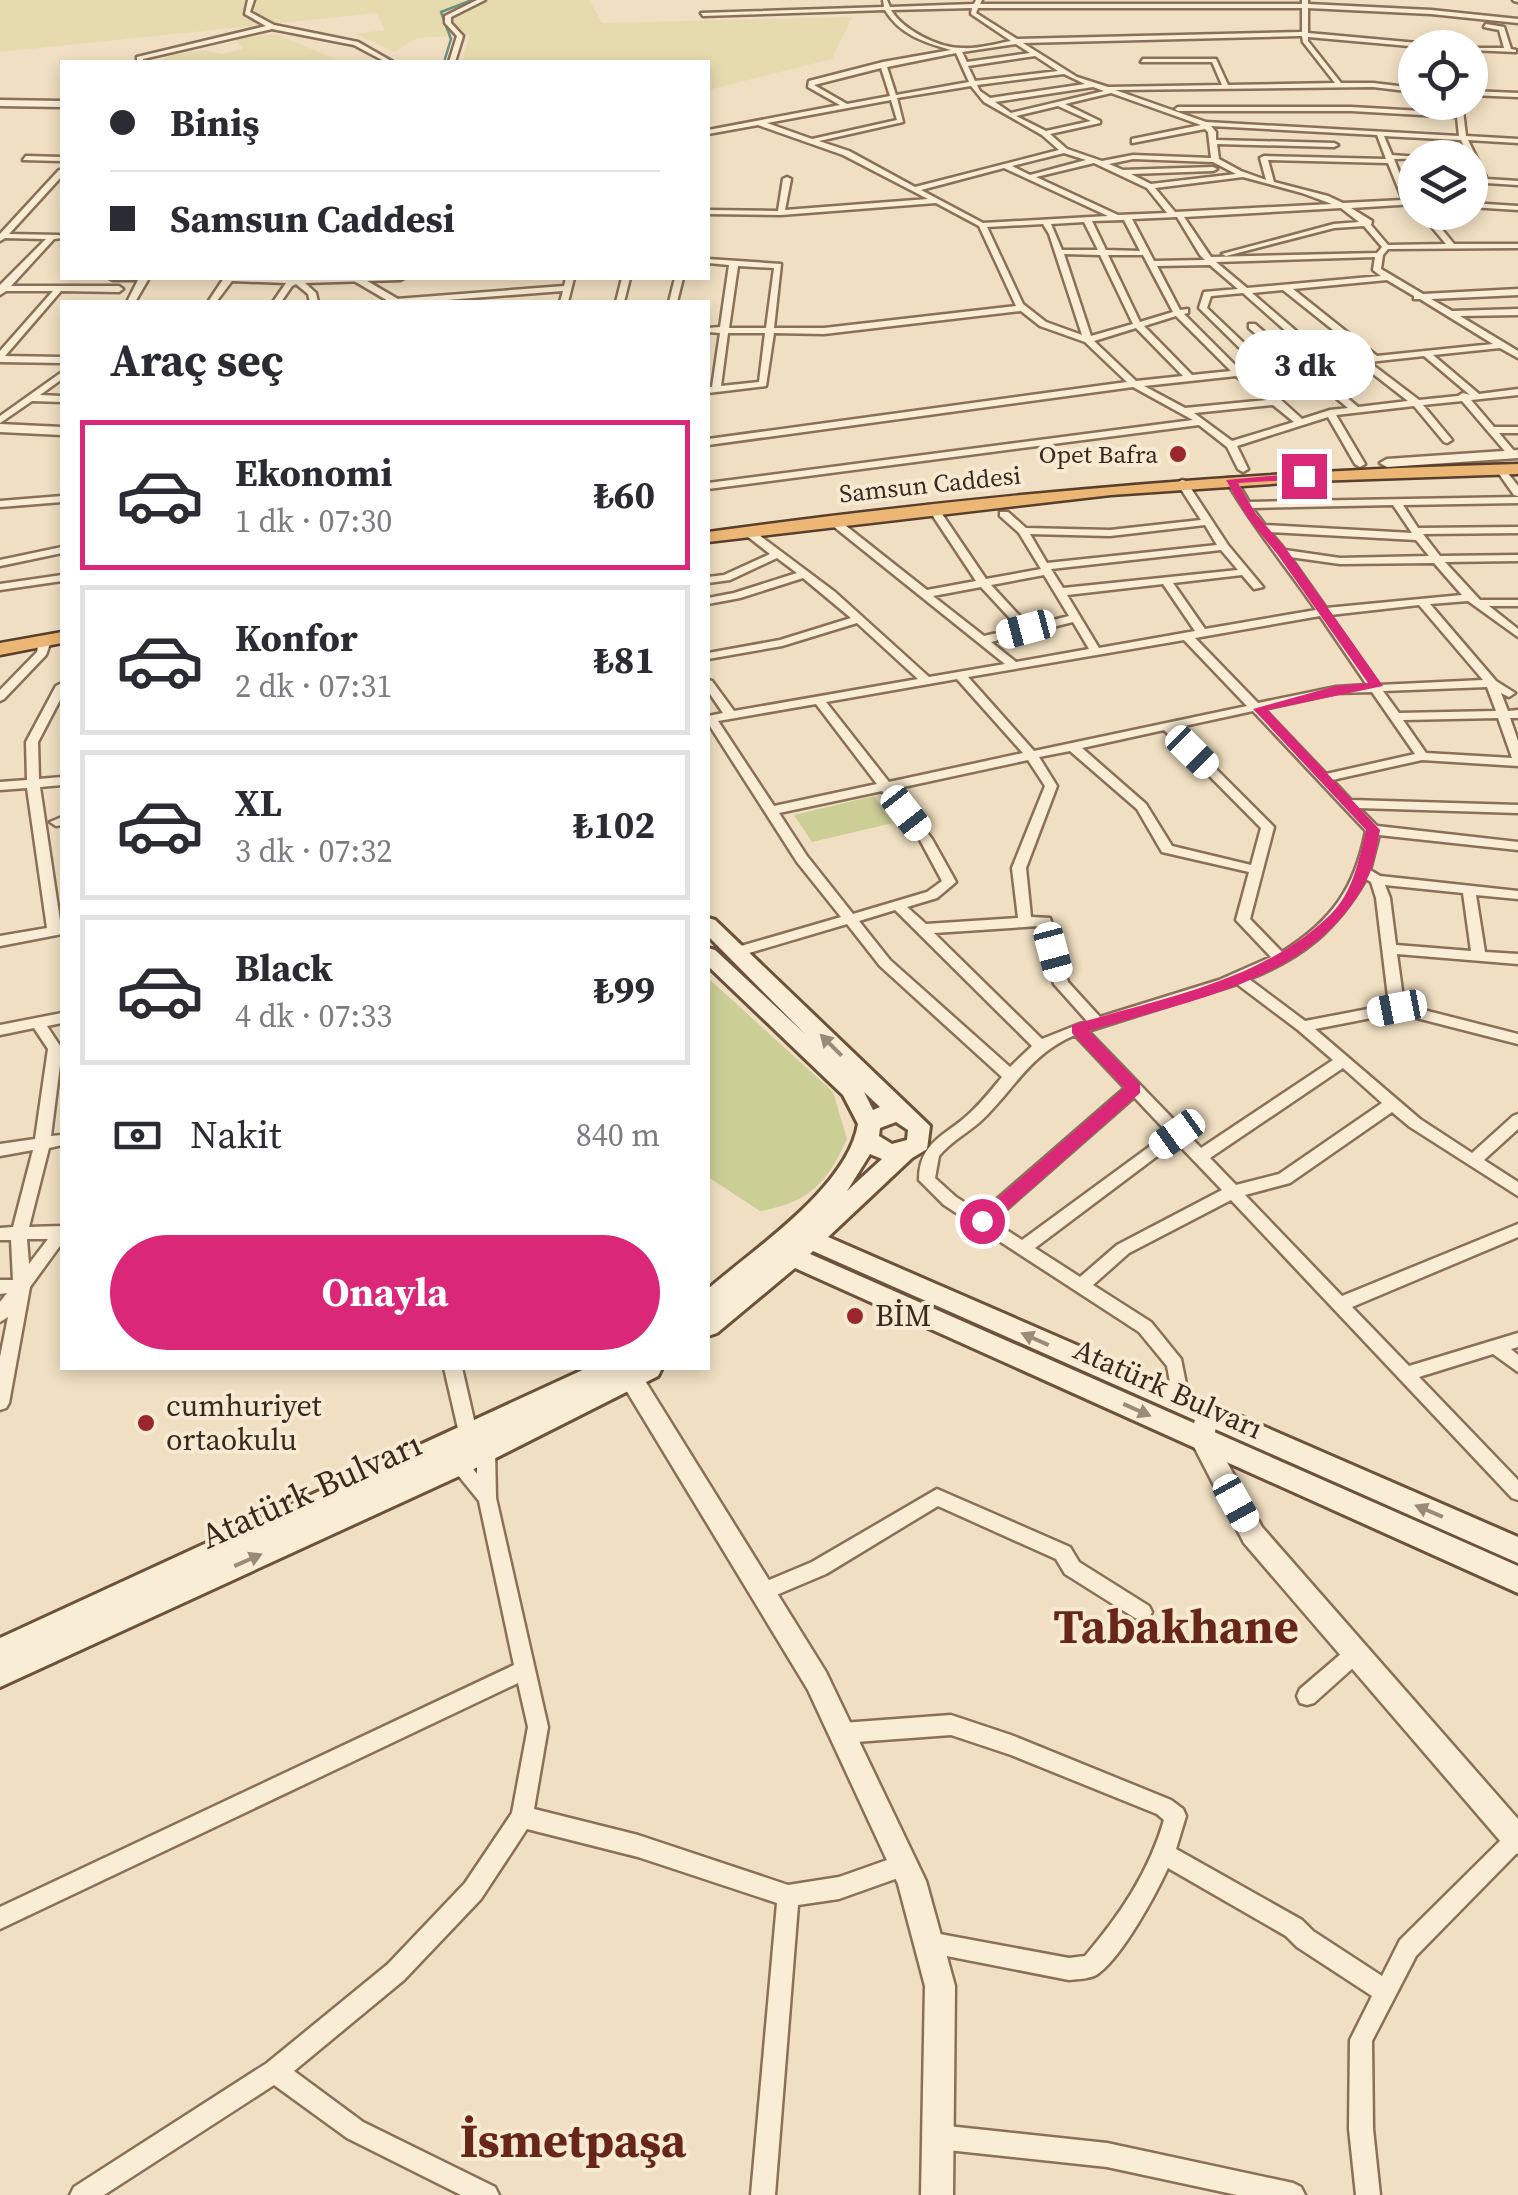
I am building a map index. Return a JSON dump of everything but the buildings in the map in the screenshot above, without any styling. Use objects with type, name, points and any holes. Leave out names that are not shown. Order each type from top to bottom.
[{"type":"highway","name":"Samsun Caddesi","points":[[743,527],[976,492],[1360,464],[1512,465]]},
{"type":"highway","name":"Samsun Caddesi","points":[[743,527],[1237,475],[1512,465]]},
{"type":"highway","points":[[710,525],[743,527]]},
{"type":"highway","points":[[710,538],[743,527]]},
{"type":"highway","points":[[0,636],[60,627]]},
{"type":"highway","points":[[0,648],[54,640]]},
{"type":"main road","points":[[710,927],[900,1114],[918,1126],[919,1147]]},
{"type":"main road","points":[[710,957],[852,1090],[875,1148],[919,1147]]},
{"type":"main road","points":[[710,1324],[795,1244],[851,1172],[868,1131],[882,1115],[900,1114]]},
{"type":"main road","points":[[710,1302],[795,1244],[919,1147]]},
{"type":"main road","points":[[795,1244],[1181,1404],[1204,1427],[1518,1550]]},
{"type":"main road","name":"Atatürk Bulvarı","points":[[795,1244],[1204,1427],[1518,1580]]},
{"type":"main road","name":"Atatürk Bulvarı","points":[[0,1673],[458,1464],[477,1442],[628,1370]]},
{"type":"main road","points":[[0,1652],[477,1442]]},
{"type":"street","points":[[251,0],[248,14],[272,28],[356,43],[386,60]]},
{"type":"street","points":[[453,60],[460,36],[448,23],[448,16],[482,0]]},
{"type":"street","points":[[1431,0],[1431,12]]},
{"type":"street","points":[[1458,0],[1459,23],[1502,28],[1508,51]]},
{"type":"street","points":[[703,14],[885,3],[1206,3],[1220,7],[1304,3],[1518,22]]},
{"type":"street","points":[[885,3],[908,32],[958,50],[972,82],[986,101],[1045,134],[1064,150],[1150,186],[1210,260],[1328,363]]},
{"type":"street","points":[[978,3],[974,13],[1062,72],[1206,125],[1215,160]]},
{"type":"street","points":[[1304,3],[1305,34],[1317,60],[1340,86]]},
{"type":"street","points":[[1220,7],[1226,34]]},
{"type":"street","points":[[140,60],[272,28]]},
{"type":"street","points":[[846,106],[810,86],[811,82],[882,64],[1019,41],[1305,34],[1398,42]]},
{"type":"street","points":[[1130,40],[1161,86]]},
{"type":"street","points":[[1488,49],[1518,52]]},
{"type":"street","points":[[966,64],[1036,54]]},
{"type":"street","points":[[1142,61],[1214,60],[1226,88]]},
{"type":"street","points":[[811,140],[898,123],[882,64]]},
{"type":"street","points":[[710,132],[972,82],[1062,72]]},
{"type":"street","points":[[986,101],[1092,85]]},
{"type":"street","points":[[1010,115],[1106,90],[1161,86],[1398,89]]},
{"type":"street","points":[[1488,94],[1518,95]]},
{"type":"street","points":[[0,103],[60,104]]},
{"type":"street","points":[[1045,134],[1098,122],[1060,104]]},
{"type":"street","points":[[1227,109],[1235,124]]},
{"type":"street","points":[[1164,110],[1398,111]]},
{"type":"street","points":[[1461,120],[1464,140]]},
{"type":"street","points":[[760,123],[846,153],[982,225],[1398,202]]},
{"type":"street","points":[[1135,141],[1206,125],[1235,124],[1518,140]]},
{"type":"street","points":[[1300,128],[1307,144]]},
{"type":"street","points":[[1380,132],[1398,178]]},
{"type":"street","points":[[1213,142],[1334,145]]},
{"type":"street","points":[[915,190],[1064,150]]},
{"type":"street","points":[[1029,177],[1134,157],[1215,160],[1240,176]]},
{"type":"street","points":[[26,158],[60,159]]},
{"type":"street","points":[[1270,182],[1264,158],[1398,159]]},
{"type":"street","points":[[1005,166],[1121,216],[1177,312],[1238,373],[1300,422]]},
{"type":"street","points":[[1122,172],[1229,169]]},
{"type":"street","points":[[2,237],[60,174]]},
{"type":"street","points":[[1150,186],[1240,176],[1311,190],[1369,223],[1382,251],[1377,270],[1387,278],[1518,354]]},
{"type":"street","points":[[780,213],[787,179]]},
{"type":"street","points":[[1488,180],[1518,183]]},
{"type":"street","points":[[710,212],[780,213],[938,201]]},
{"type":"street","points":[[1488,206],[1518,208]]},
{"type":"street","points":[[1088,218],[1137,324],[1190,378]]},
{"type":"street","points":[[1045,221],[1088,340]]},
{"type":"street","points":[[1210,260],[1334,226],[1369,223]]},
{"type":"street","points":[[982,225],[1023,308],[1043,324],[1088,340],[1134,384],[1184,411],[1231,445],[1246,505],[1422,756]]},
{"type":"street","points":[[1438,230],[1453,248]]},
{"type":"street","points":[[2,237],[57,237]]},
{"type":"street","points":[[1,290],[57,237]]},
{"type":"street","points":[[1150,264],[1518,246]]},
{"type":"street","points":[[1058,252],[1144,252]]},
{"type":"street","points":[[710,261],[734,262],[778,266],[764,384],[712,389],[734,262]]},
{"type":"street","points":[[1204,308],[1207,294],[1387,278]]},
{"type":"street","points":[[291,280],[317,280]]},
{"type":"street","points":[[359,280],[393,300]]},
{"type":"street","points":[[278,300],[289,284],[297,281]]},
{"type":"street","points":[[297,281],[312,293],[314,300]]},
{"type":"street","points":[[1,290],[58,290],[118,282]]},
{"type":"street","points":[[414,300],[569,283]]},
{"type":"street","points":[[1285,287],[1373,358]]},
{"type":"street","points":[[0,358],[58,290]]},
{"type":"street","points":[[1417,297],[1518,292]]},
{"type":"street","points":[[710,330],[824,331],[1023,308]]},
{"type":"street","points":[[1088,340],[1177,312],[1204,308]]},
{"type":"street","points":[[1204,308],[1267,370]]},
{"type":"street","points":[[1446,314],[1518,312]]},
{"type":"street","points":[[1252,326],[1356,410]]},
{"type":"street","points":[[710,442],[1134,384],[1504,346]]},
{"type":"street","points":[[1424,352],[1476,394]]},
{"type":"street","points":[[0,358],[60,360]]},
{"type":"street","points":[[1359,359],[1415,402],[1447,440]]},
{"type":"street","points":[[0,424],[60,376]]},
{"type":"street","points":[[1231,445],[1330,413],[1518,392]]},
{"type":"street","points":[[1502,393],[1518,407]]},
{"type":"street","points":[[1246,505],[1518,496],[1512,465],[1492,430],[1463,396]]},
{"type":"street","points":[[31,398],[60,398]]},
{"type":"street","points":[[1184,411],[1278,402]]},
{"type":"street","points":[[1330,413],[1360,464]]},
{"type":"street","points":[[710,486],[1201,422]]},
{"type":"street","points":[[0,424],[60,434]]},
{"type":"street","points":[[1492,430],[1518,430]]},
{"type":"street","points":[[0,439],[60,434]]},
{"type":"street","points":[[1182,483],[1224,547],[1258,587]]},
{"type":"street","points":[[0,504],[60,499]]},
{"type":"street","points":[[1396,502],[1439,562],[1474,600],[1515,628]]},
{"type":"street","points":[[932,508],[983,583],[1026,629]]},
{"type":"street","points":[[1004,514],[1024,531],[1095,650]]},
{"type":"street","points":[[832,520],[1012,664]]},
{"type":"street","points":[[1024,531],[1110,533],[1208,522]]},
{"type":"street","points":[[743,527],[858,619],[926,680]]},
{"type":"street","points":[[1262,528],[1418,534],[1518,530]]},
{"type":"street","points":[[924,594],[1046,569],[1224,547]]},
{"type":"street","points":[[0,562],[60,550]]},
{"type":"street","points":[[1282,552],[1340,561],[1518,558]]},
{"type":"street","points":[[710,580],[726,578],[778,554]]},
{"type":"street","points":[[1060,592],[1245,572]]},
{"type":"street","points":[[710,601],[804,574]]},
{"type":"street","points":[[0,587],[60,578]]},
{"type":"street","points":[[1166,581],[1194,634],[1373,830],[1518,846]]},
{"type":"street","points":[[1422,602],[1518,714]]},
{"type":"street","points":[[710,719],[1324,612],[1422,602],[1518,603]]},
{"type":"street","points":[[983,640],[1076,618]]},
{"type":"street","points":[[710,656],[782,643],[858,619]]},
{"type":"street","points":[[0,696],[54,640]]},
{"type":"street","points":[[960,674],[1031,755],[1051,786],[1020,868],[1025,921]]},
{"type":"street","points":[[771,811],[1336,690],[1492,683]]},
{"type":"street","points":[[710,686],[732,715]]},
{"type":"street","points":[[0,941],[58,931],[34,783],[32,742],[60,690]]},
{"type":"street","points":[[1396,717],[1507,698]]},
{"type":"street","points":[[1326,778],[1422,756],[1518,760],[1507,698]]},
{"type":"street","points":[[738,952],[932,895],[949,882],[926,839],[818,699]]},
{"type":"street","points":[[710,720],[771,811],[885,963],[1012,1077]]},
{"type":"street","points":[[1167,727],[1268,826],[1244,920],[1280,958]]},
{"type":"street","points":[[1072,746],[1142,808],[1167,849],[1256,870]]},
{"type":"street","points":[[0,786],[60,780]]},
{"type":"street","points":[[1350,804],[1518,809]]},
{"type":"street","points":[[1181,1404],[1174,1364],[1145,1327],[982,1221],[927,1180],[919,1147],[970,1123],[1042,1046],[1078,1029],[1240,979],[1280,958],[1338,915],[1370,876],[1373,830]]},
{"type":"street","points":[[1370,876],[1518,896]]},
{"type":"street","points":[[1370,876],[1384,898],[1397,1008]]},
{"type":"street","points":[[1469,890],[1480,956]]},
{"type":"street","points":[[897,904],[1042,1046]]},
{"type":"street","points":[[923,929],[1045,921],[1061,984],[1097,1024]]},
{"type":"street","points":[[1390,949],[1518,958]]},
{"type":"street","points":[[1240,979],[1303,1026],[1392,1104],[1518,1190]]},
{"type":"street","points":[[1303,1026],[1397,1008],[1518,1039]]},
{"type":"street","points":[[0,1030],[60,1019]]},
{"type":"street","points":[[0,1403],[22,1286],[18,1235],[42,1144],[55,1049],[40,1024]]},
{"type":"street","points":[[1078,1029],[1518,1492]]},
{"type":"street","points":[[1199,1157],[1343,1061]]},
{"type":"street","points":[[982,1221],[1134,1088]]},
{"type":"street","points":[[1081,1286],[1123,1250],[1232,1192],[1284,1179],[1392,1104]]},
{"type":"street","points":[[1473,1161],[1518,1120]]},
{"type":"street","points":[[1024,1248],[1177,1134]]},
{"type":"street","points":[[0,1150],[60,1140]]},
{"type":"street","points":[[1339,1305],[1518,1230]]},
{"type":"street","points":[[0,1234],[60,1232]]},
{"type":"street","points":[[0,1315],[60,1235]]},
{"type":"street","points":[[0,1288],[22,1286]]},
{"type":"street","points":[[1405,1374],[1518,1340]]},
{"type":"street","points":[[1496,1346],[1518,1365]]},
{"type":"street","points":[[82,2195],[275,2072],[396,1972],[473,1891],[522,1818],[538,1727],[477,1442],[454,1370]]},
{"type":"street","points":[[628,1370],[817,1681],[904,1865],[940,1986],[937,2195]]},
{"type":"street","points":[[1204,1427],[1253,1535],[1518,1838],[1408,1948],[1360,2040],[1361,2129],[1368,2195]]},
{"type":"street","points":[[458,1464],[488,1498]]},
{"type":"street","points":[[762,1592],[819,1568],[937,1497],[1063,1554],[1072,1568],[1142,1612]]},
{"type":"street","points":[[1308,1696],[1356,1653]]},
{"type":"street","points":[[0,1918],[526,1669]]},
{"type":"street","points":[[842,1733],[951,1725],[1011,1744],[1164,1807],[1176,1816],[1166,1855],[1119,1935],[1091,1966],[1070,1969],[929,1943]]},
{"type":"street","points":[[522,1818],[638,1846],[788,1896],[839,1888],[904,1865]]},
{"type":"street","points":[[1166,1855],[1294,1928],[1386,1992]]},
{"type":"street","points":[[763,2195],[788,1896]]},
{"type":"street","points":[[275,2072],[355,2130],[488,2195]]},
{"type":"street","points":[[938,2137],[1107,2154],[1293,2195]]},
{"type":"shaded area","points":[[0,0],[589,0],[602,23],[852,17],[832,59],[710,90],[710,60],[463,60],[469,35],[417,38],[395,52],[356,34],[385,30],[377,13],[0,52]]},
{"type":"shaded area","points":[[276,34],[337,60],[163,60],[170,55],[204,50],[222,54],[243,49],[236,39]]},
{"type":"green space","points":[[874,796],[893,823],[812,842],[794,815]]},
{"type":"green space","points":[[710,980],[833,1092],[847,1139],[832,1168],[814,1188],[792,1202],[760,1211],[710,1178]]},
{"type":"green space","points":[[821,1255],[1156,1402],[1154,1409],[816,1258]]},
{"type":"waterway","points":[[445,60],[451,39],[441,12],[472,0]]},
{"type":"place","name":"Opet Bafra","points":[[1178,454]]},
{"type":"place","name":"BİM","points":[[855,1316]]},
{"type":"place","name":"cumhuriyet ortaokulu","points":[[146,1423]]},
{"type":"district","name":"Tabakhane","points":[[1176,1626]]},
{"type":"district","name":"İsmetpaşa","points":[[573,2140]]},
{"type":"route","points":[[982,1221],[1134,1088],[1078,1029],[1240,979],[1296,950],[1338,915],[1364,872],[1373,830],[1259,709],[1336,690],[1376,686],[1282,552],[1251,515],[1231,480],[1304,476]]}]
